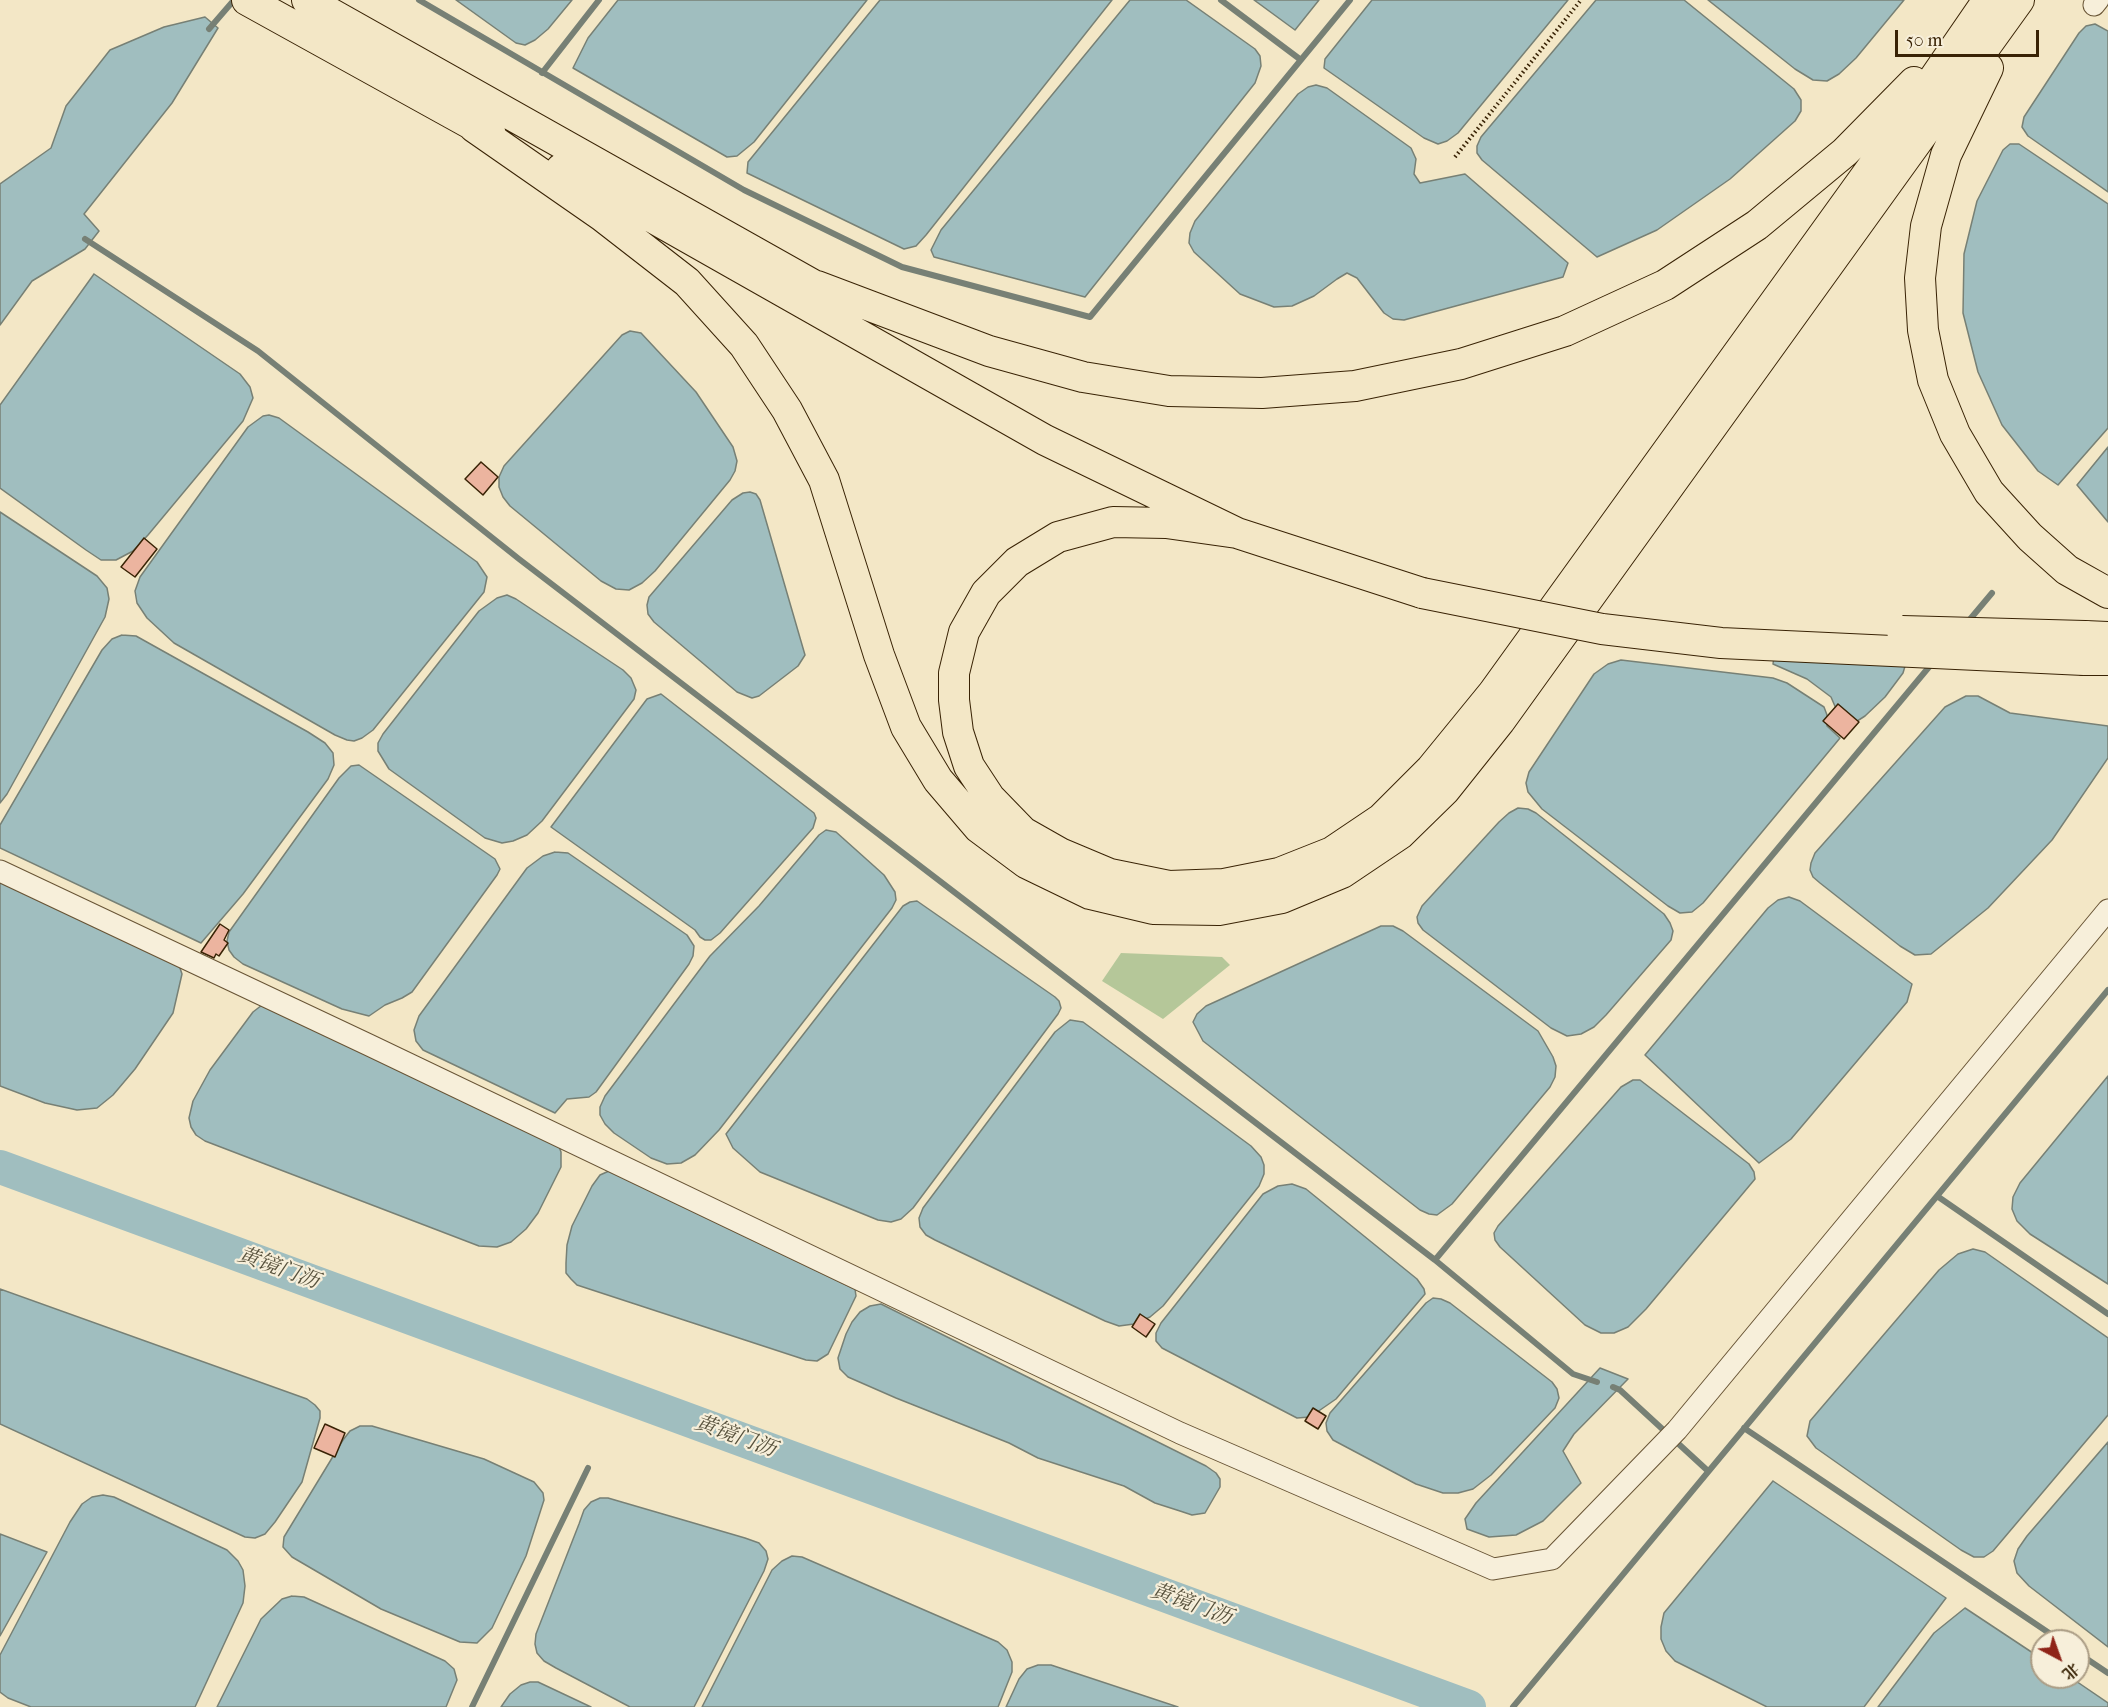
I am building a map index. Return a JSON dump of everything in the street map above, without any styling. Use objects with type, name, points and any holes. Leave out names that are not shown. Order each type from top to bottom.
[{"type":"highway","points":[[247,0],[474,127],[602,189],[1047,433],[1237,533],[1422,593],[1602,629],[1721,643],[2096,648]]},
{"type":"highway","points":[[308,0],[817,286],[1047,433],[1310,544],[1440,582],[1652,616],[1783,628],[2096,648]]},
{"type":"highway","points":[[1237,533],[1166,523],[1113,522],[1058,537],[1017,562],[986,593],[964,632],[954,673],[954,700],[958,732],[969,766],[990,798],[1023,832],[1060,853],[1110,874],[1169,886],[1224,884],[1279,873],[1332,852],[1380,819],[1431,770],[1493,693],[1891,141],[1988,0]]},
{"type":"highway","points":[[474,127],[602,216],[687,282],[744,345],[787,410],[824,480],[879,655],[906,727],[938,780],[979,828],[1026,863],[1090,894],[1153,909],[1220,909],[1282,897],[1342,873],[1400,834],[1445,790],[1500,721],[2020,0]]},
{"type":"highway","points":[[2020,0],[1946,155],[1926,226],[1920,278],[1923,330],[1933,380],[1955,434],[1989,492],[2030,537],[2067,570],[2108,593]]},
{"type":"highway","points":[[817,286],[989,351],[1083,377],[1169,391],[1262,393],[1355,386],[1461,364],[1565,331],[1665,285],[1757,225],[1845,152],[1967,29]]},
{"type":"street","points":[[0,872],[369,1045],[1180,1433],[1493,1569],[1552,1559],[1677,1430],[2108,910]]},
{"type":"path","points":[[1455,157],[1581,0]]},
{"type":"green space","points":[[1121,953],[1222,957],[1230,965],[1163,1019],[1102,981]]},
{"type":"water","points":[[456,0],[572,0],[548,29],[525,45],[516,43]]},
{"type":"water","points":[[618,0],[867,0],[754,142],[737,156],[727,157],[573,68],[588,38]]},
{"type":"water","points":[[880,0],[1112,0],[926,235],[916,246],[904,249],[747,173],[748,162]]},
{"type":"water","points":[[1130,0],[1186,0],[1255,49],[1260,56],[1261,66],[1255,83],[1085,297],[934,257],[931,250],[941,230]]},
{"type":"water","points":[[1254,0],[1319,0],[1295,30]]},
{"type":"water","points":[[1372,0],[1568,0],[1458,133],[1438,144],[1424,138],[1324,68],[1325,59]]},
{"type":"water","points":[[1596,0],[1684,0],[1794,89],[1801,100],[1801,111],[1795,121],[1730,179],[1657,230],[1597,257],[1482,160],[1477,153],[1481,137]]},
{"type":"water","points":[[1708,0],[1904,0],[1856,58],[1839,74],[1827,81],[1813,80],[1795,69]]},
{"type":"water","points":[[205,17],[218,28],[172,103],[84,214],[99,231],[85,249],[32,281],[0,325],[0,184],[51,148],[66,106],[110,50],[164,27]]},
{"type":"water","points":[[2095,24],[2108,31],[2108,192],[2028,136],[2022,127],[2024,117],[2079,33],[2086,26]]},
{"type":"water","points":[[1316,85],[1327,88],[1411,148],[1416,159],[1414,174],[1420,183],[1465,174],[1568,263],[1563,277],[1404,320],[1393,319],[1384,313],[1357,278],[1347,273],[1314,296],[1292,306],[1274,307],[1240,294],[1194,252],[1189,243],[1190,233],[1195,221],[1298,94]]},
{"type":"water","points":[[2010,144],[2019,144],[2108,204],[2108,428],[2058,485],[2038,471],[2002,425],[1978,372],[1963,313],[1964,254],[1977,201],[2003,150]]},
{"type":"water","points":[[94,274],[240,374],[250,387],[253,398],[243,421],[148,535],[133,551],[116,560],[101,560],[0,488],[0,405]]},
{"type":"water","points":[[630,331],[641,333],[696,392],[733,447],[737,461],[730,480],[655,571],[642,583],[629,590],[616,589],[601,581],[510,506],[499,487],[499,477],[504,466],[622,335]]},
{"type":"water","points":[[263,416],[279,418],[477,562],[487,577],[484,592],[373,730],[354,741],[335,735],[174,643],[147,618],[137,603],[135,591],[140,577],[248,427]]},
{"type":"water","points":[[2108,447],[2108,522],[2077,485]]},
{"type":"water","points":[[743,493],[756,494],[760,500],[805,655],[798,666],[759,696],[752,698],[737,692],[654,622],[648,614],[647,605],[649,597],[732,500]]},
{"type":"water","points":[[0,512],[97,576],[107,588],[109,599],[105,617],[0,803]]},
{"type":"water","points":[[507,595],[623,670],[631,678],[636,690],[634,699],[542,821],[527,835],[502,843],[485,838],[389,769],[378,751],[378,743],[479,611],[497,598]]},
{"type":"water","points":[[122,635],[136,636],[308,732],[325,743],[333,753],[334,765],[328,779],[243,894],[201,943],[0,848],[0,825],[102,650],[112,639]]},
{"type":"water","points":[[1776,641],[1911,646],[1903,673],[1885,697],[1865,716],[1851,725],[1840,718],[1831,697],[1807,679],[1773,664]]},
{"type":"water","points":[[1621,660],[1773,678],[1787,683],[1824,707],[1827,726],[1840,738],[1703,903],[1692,912],[1680,913],[1668,906],[1542,809],[1528,792],[1526,783],[1529,772],[1594,674],[1608,664]]},
{"type":"water","points":[[661,694],[814,813],[816,818],[813,828],[720,933],[711,940],[700,937],[695,930],[551,827],[647,699]]},
{"type":"water","points":[[1966,696],[1978,696],[2010,713],[2108,726],[2108,758],[2052,840],[1988,908],[1931,954],[1915,955],[1900,946],[1813,877],[1810,870],[1811,863],[1815,853],[1945,707]]},
{"type":"water","points":[[359,765],[495,859],[500,869],[412,992],[385,1005],[369,1016],[342,1009],[243,964],[229,950],[227,941],[229,932],[339,778],[351,766]]},
{"type":"water","points":[[1518,808],[1536,813],[1664,914],[1673,931],[1671,940],[1606,1015],[1594,1027],[1581,1034],[1567,1036],[1551,1028],[1423,930],[1418,923],[1417,917],[1422,906],[1499,822]]},
{"type":"water","points":[[826,830],[836,832],[884,875],[895,892],[896,900],[892,908],[719,1130],[695,1155],[681,1163],[667,1164],[651,1158],[614,1133],[605,1124],[600,1115],[600,1107],[605,1096],[710,956],[759,906],[819,835]]},
{"type":"water","points":[[555,852],[568,853],[687,935],[694,946],[689,964],[596,1092],[589,1097],[567,1099],[555,1113],[423,1050],[416,1041],[414,1030],[419,1016],[527,868],[543,856]]},
{"type":"water","points":[[0,870],[179,965],[182,974],[173,1013],[135,1069],[113,1095],[97,1108],[77,1110],[45,1103],[0,1086]]},
{"type":"water","points":[[1789,897],[1800,901],[1912,984],[1907,1002],[1791,1139],[1759,1163],[1645,1055],[1768,908],[1778,900]]},
{"type":"water","points":[[917,901],[1055,997],[1061,1008],[913,1208],[901,1219],[891,1222],[878,1220],[760,1172],[733,1148],[726,1134],[903,906]]},
{"type":"water","points":[[1381,926],[1393,926],[1403,931],[1538,1031],[1556,1066],[1555,1077],[1550,1087],[1452,1204],[1437,1215],[1420,1210],[1203,1041],[1193,1022],[1197,1014],[1206,1006]]},
{"type":"water","points":[[262,1005],[558,1144],[561,1152],[561,1167],[538,1213],[526,1229],[511,1242],[497,1247],[479,1246],[205,1141],[196,1135],[189,1118],[193,1101],[210,1070],[253,1012]]},
{"type":"water","points":[[1070,1020],[1083,1022],[1251,1146],[1261,1157],[1264,1165],[1264,1174],[1259,1186],[1163,1306],[1150,1317],[1134,1324],[1119,1326],[1105,1321],[935,1240],[926,1235],[920,1227],[919,1218],[923,1208],[1055,1032]]},
{"type":"water","points":[[2108,1076],[2108,1284],[2030,1234],[2017,1221],[2012,1209],[2013,1197],[2020,1183]]},
{"type":"water","points":[[1633,1080],[1640,1080],[1749,1164],[1755,1179],[1646,1309],[1628,1327],[1614,1333],[1601,1333],[1585,1325],[1500,1247],[1495,1240],[1494,1233],[1621,1087]]},
{"type":"water","points":[[609,1171],[855,1289],[856,1296],[828,1354],[817,1361],[806,1360],[577,1285],[566,1273],[567,1245],[572,1226],[592,1186],[600,1175]]},
{"type":"water","points":[[1292,1184],[1306,1189],[1417,1279],[1425,1294],[1336,1399],[1310,1417],[1297,1418],[1162,1348],[1156,1341],[1156,1333],[1161,1323],[1263,1194],[1278,1186]]},
{"type":"water","points":[[1973,1249],[1985,1252],[2108,1338],[2108,1415],[1993,1551],[1984,1557],[1974,1557],[1961,1550],[1816,1448],[1807,1436],[1810,1421],[1939,1270],[1958,1254]]},
{"type":"water","points":[[0,1289],[307,1399],[315,1405],[320,1411],[320,1418],[302,1482],[265,1534],[255,1538],[245,1537],[0,1424]]},
{"type":"water","points":[[1433,1298],[1450,1303],[1552,1382],[1559,1398],[1555,1408],[1491,1475],[1473,1489],[1458,1493],[1443,1493],[1416,1484],[1333,1440],[1327,1431],[1326,1423],[1330,1413],[1426,1303]]},
{"type":"water","points":[[881,1304],[1206,1466],[1220,1479],[1220,1487],[1205,1513],[1192,1515],[1155,1503],[1124,1486],[1038,1458],[1009,1443],[848,1377],[840,1369],[838,1358],[846,1334],[860,1312],[870,1306]]},
{"type":"water","points":[[1600,1368],[1628,1379],[1574,1434],[1563,1451],[1581,1483],[1543,1521],[1516,1535],[1489,1537],[1467,1529],[1465,1519],[1476,1503]]},
{"type":"water","points":[[360,1426],[372,1426],[484,1459],[534,1482],[543,1493],[544,1500],[526,1556],[492,1628],[477,1643],[460,1642],[381,1609],[292,1557],[283,1547],[284,1537],[343,1440],[350,1431]]},
{"type":"water","points":[[2108,1442],[2108,1647],[2090,1633],[2090,1629],[2085,1629],[2029,1586],[2017,1573],[2014,1561],[2018,1549]]},
{"type":"water","points":[[1773,1481],[1946,1598],[1864,1707],[1767,1707],[1675,1661],[1666,1651],[1661,1639],[1664,1613]]},
{"type":"water","points":[[103,1495],[114,1497],[227,1550],[243,1570],[245,1586],[243,1603],[195,1707],[31,1707],[8,1698],[0,1692],[0,1655],[70,1522],[82,1504],[92,1497]]},
{"type":"water","points":[[600,1498],[608,1498],[745,1538],[759,1543],[766,1551],[768,1559],[764,1571],[694,1707],[630,1707],[556,1668],[544,1661],[537,1653],[536,1634],[584,1510],[591,1502]]},
{"type":"water","points":[[0,1534],[47,1552],[0,1636]]},
{"type":"water","points":[[792,1556],[802,1557],[998,1642],[1007,1650],[1012,1662],[1012,1672],[998,1707],[702,1707],[772,1570]]},
{"type":"water","points":[[292,1596],[304,1597],[445,1661],[454,1669],[457,1680],[446,1707],[217,1707],[261,1619],[282,1599]]},
{"type":"water","points":[[1965,1608],[2030,1651],[2030,1689],[2088,1689],[2108,1703],[2108,1707],[1878,1707],[1934,1633]]},
{"type":"water","points":[[1038,1665],[1051,1665],[1178,1707],[1006,1707],[1019,1679],[1027,1669]]},
{"type":"water","points":[[538,1682],[591,1707],[501,1707],[510,1694],[521,1685]]},
{"type":"building","points":[[481,462],[498,477],[483,495],[465,479]]},
{"type":"building","points":[[144,538],[157,549],[135,577],[121,567]]},
{"type":"building","points":[[1838,704],[1859,722],[1844,739],[1823,721]]},
{"type":"building","points":[[220,924],[229,930],[224,940],[228,943],[219,956],[216,954],[214,958],[201,952]]},
{"type":"building","points":[[1140,1314],[1155,1324],[1146,1337],[1132,1327]]},
{"type":"building","points":[[1313,1408],[1326,1416],[1318,1429],[1305,1421]]},
{"type":"building","points":[[325,1424],[345,1433],[335,1457],[314,1448]]},
{"type":"waterway","points":[[209,29],[234,0]]},
{"type":"waterway","points":[[419,0],[744,190],[902,267],[1090,317],[1350,0]]},
{"type":"waterway","points":[[542,73],[599,0]]},
{"type":"waterway","points":[[1221,0],[1301,60]]},
{"type":"waterway","points":[[85,239],[258,351],[519,559],[1435,1260],[1573,1374],[1597,1382]]},
{"type":"waterway","points":[[1966,624],[1992,593]]},
{"type":"waterway","points":[[1435,1260],[1934,661]]},
{"type":"waterway","points":[[1513,1707],[2108,990]]},
{"type":"waterway","name":"黄镜门沥","points":[[0,1167],[1469,1707]]},
{"type":"waterway","points":[[1937,1196],[2108,1314]]},
{"type":"waterway","points":[[1613,1387],[1620,1390],[1708,1471]]},
{"type":"waterway","points":[[1744,1428],[2043,1629]]},
{"type":"waterway","points":[[472,1707],[588,1468]]},
{"type":"waterway","points":[[2090,1661],[2108,1673]]}]
